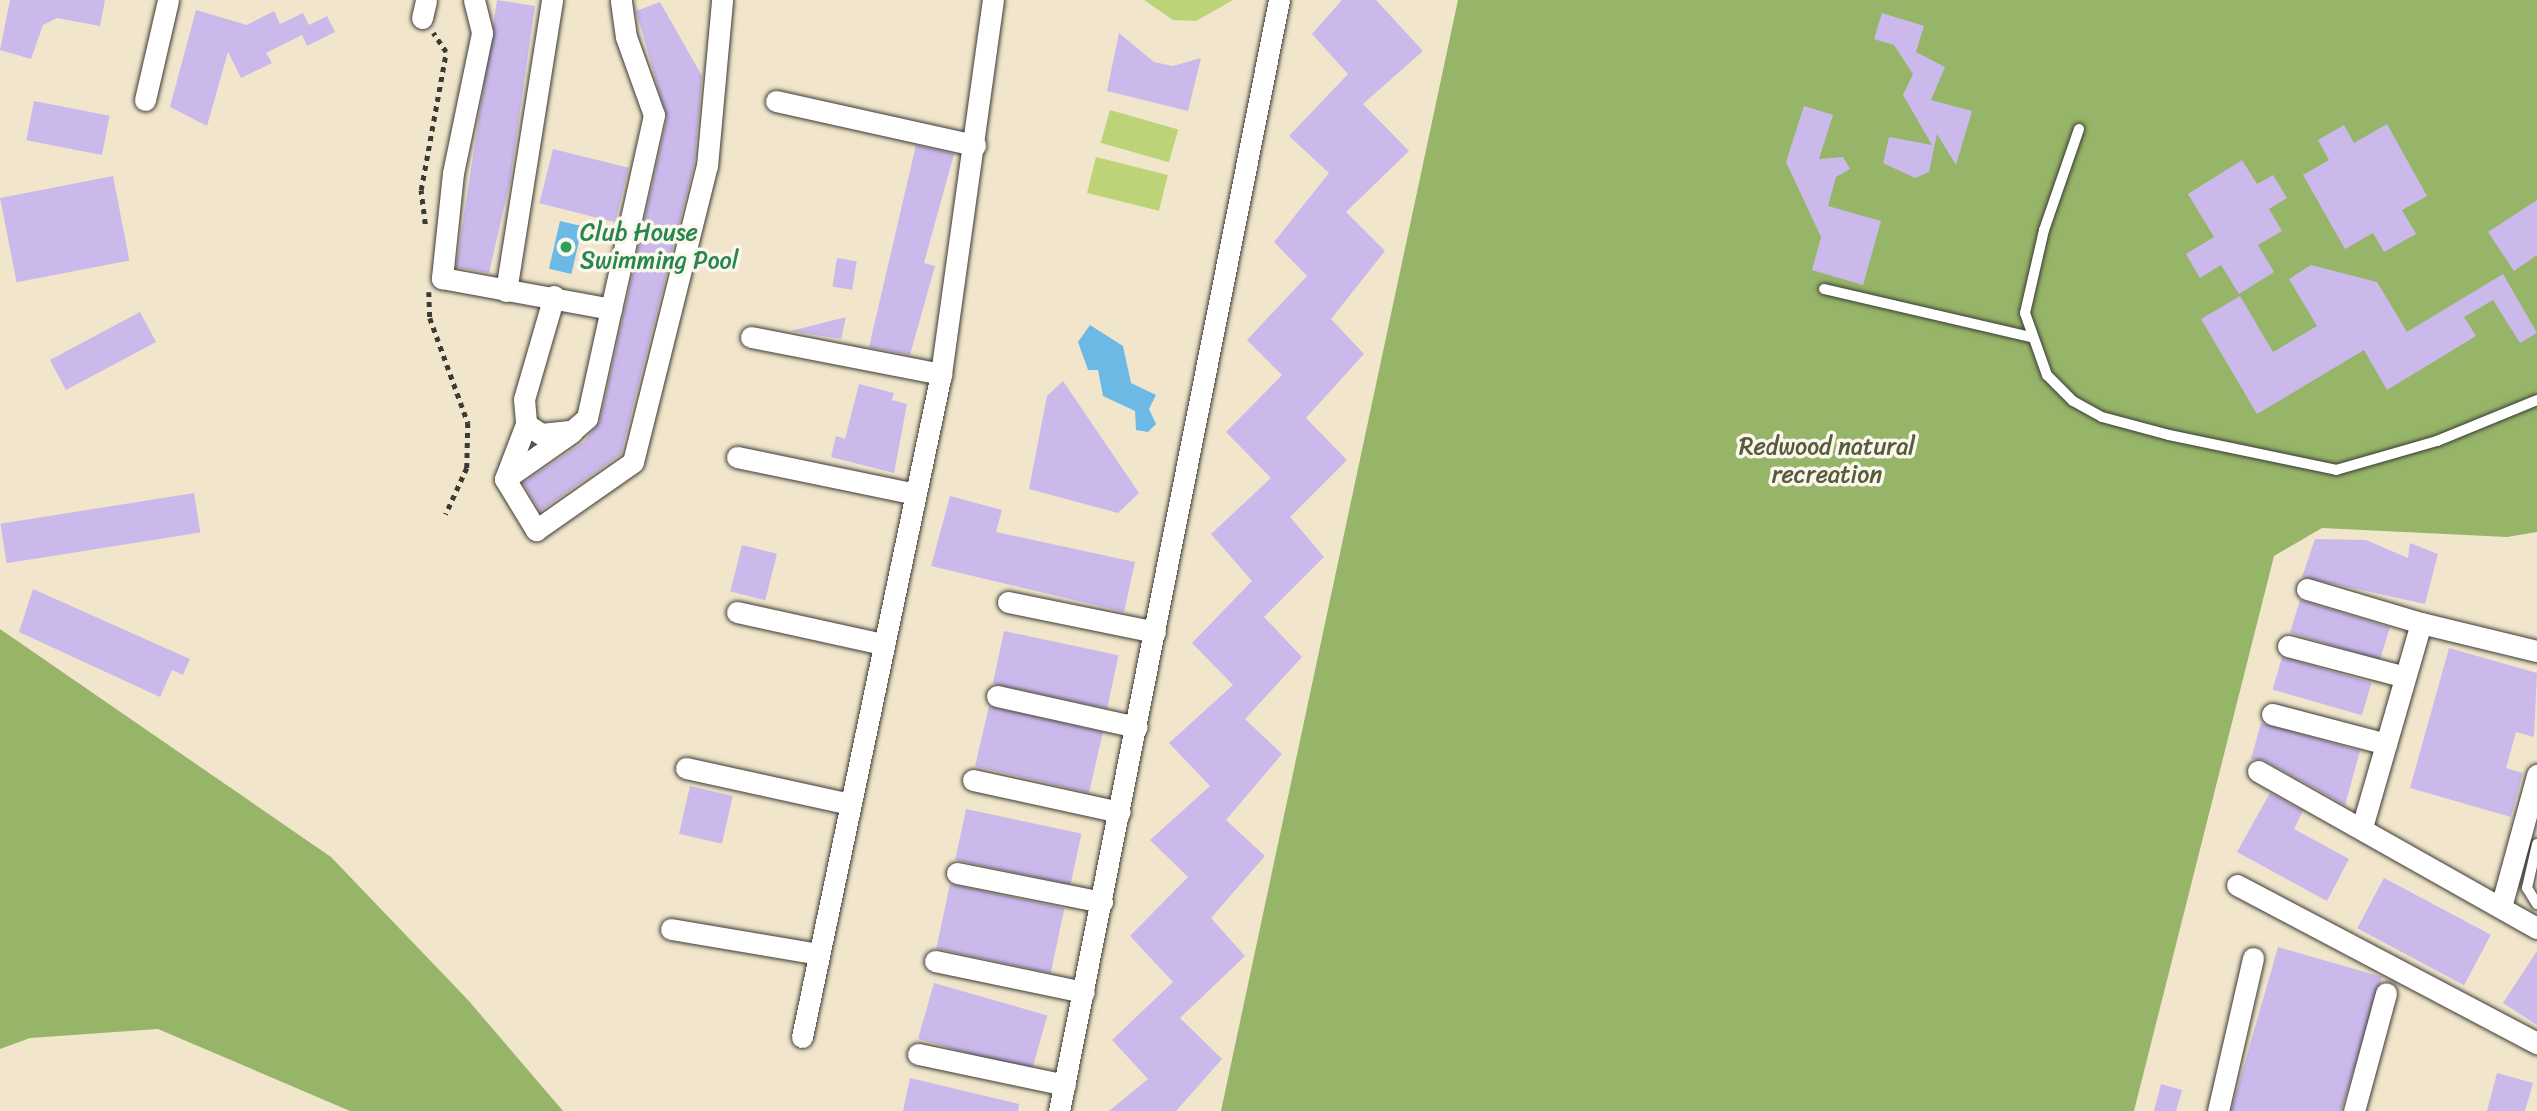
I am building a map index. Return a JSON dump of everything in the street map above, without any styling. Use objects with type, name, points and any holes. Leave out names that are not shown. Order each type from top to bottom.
[{"type":"street","points":[[145,100],[168,0]]},
{"type":"street","points":[[474,0],[482,33],[453,173],[442,278],[506,291],[554,296],[611,309]]},
{"type":"street","points":[[506,291],[552,0]]},
{"type":"street","points":[[505,480],[587,418],[654,115],[621,0]]},
{"type":"street","points":[[505,480],[536,530],[633,462],[707,166],[722,0]]},
{"type":"street","points":[[802,1037],[941,374],[975,145],[993,0]]},
{"type":"street","points":[[1059,1111],[1279,0]]},
{"type":"street","points":[[776,101],[975,145]]},
{"type":"street","points":[[505,480],[526,424],[524,399],[554,296]]},
{"type":"street","points":[[751,337],[941,374]]},
{"type":"street","points":[[526,424],[541,434],[574,430]]},
{"type":"street","points":[[737,457],[915,494]]},
{"type":"street","points":[[2307,589],[2421,624],[2537,651]]},
{"type":"street","points":[[1008,602],[1155,632]]},
{"type":"street","points":[[737,612],[883,644]]},
{"type":"street","points":[[2362,828],[2421,624]]},
{"type":"street","points":[[2288,646],[2405,677]]},
{"type":"street","points":[[997,696],[1137,727]]},
{"type":"street","points":[[2272,714],[2386,744]]},
{"type":"street","points":[[686,768],[850,804]]},
{"type":"street","points":[[2258,771],[2537,928]]},
{"type":"street","points":[[2501,907],[2537,775]]},
{"type":"street","points":[[973,780],[1120,812]]},
{"type":"street","points":[[957,873],[1102,902]]},
{"type":"street","points":[[2237,885],[2537,1043]]},
{"type":"street","points":[[671,929],[819,954]]},
{"type":"street","points":[[2218,1111],[2253,958]]},
{"type":"street","points":[[935,961],[1084,992]]},
{"type":"street","points":[[2354,1111],[2386,993]]},
{"type":"street","points":[[918,1054],[1065,1085]]},
{"type":"lane","points":[[2079,129],[2044,230],[2025,313],[2031,337],[2047,375],[2102,417],[2308,469],[2336,470],[2425,445],[2537,400]]},
{"type":"lane","points":[[1824,289],[2031,337]]},
{"type":"lane","points":[[2537,844],[2527,888],[2537,904]]},
{"type":"green space","points":[[1144,0],[1233,0],[1196,21],[1173,20]]},
{"type":"green space","name":"Redwood natural recreation","points":[[1458,0],[2537,0],[2537,532],[2507,537],[2322,528],[2274,556],[2134,1111],[1221,1111]]},
{"type":"green space","points":[[1110,110],[1178,130],[1169,162],[1101,143]]},
{"type":"green space","points":[[1096,157],[1168,175],[1159,211],[1087,193]]},
{"type":"green space","points":[[0,629],[331,857],[468,1000],[563,1111],[350,1111],[158,1029],[30,1038],[0,1049]]},
{"type":"water","name":"Club House Swimming Pool","points":[[560,221],[582,226],[571,274],[549,269]]},
{"type":"water","points":[[1090,325],[1123,346],[1131,383],[1156,395],[1149,409],[1156,424],[1148,432],[1136,430],[1135,411],[1103,396],[1098,370],[1088,370],[1078,342]]},
{"type":"building","points":[[10,0],[105,0],[100,26],[57,18],[43,25],[31,59],[0,50]]},
{"type":"building","points":[[497,0],[535,6],[510,182],[489,273],[456,267]]},
{"type":"building","points":[[1342,0],[1376,0],[1423,51],[1363,104],[1409,151],[1346,212],[1385,251],[1331,319],[1364,354],[1306,418],[1347,460],[1290,517],[1324,557],[1264,617],[1302,657],[1245,719],[1282,754],[1226,820],[1265,856],[1211,918],[1245,956],[1180,1018],[1222,1059],[1176,1111],[1109,1111],[1148,1079],[1112,1040],[1173,982],[1130,936],[1188,877],[1150,840],[1210,786],[1169,743],[1233,685],[1192,643],[1252,581],[1211,534],[1271,478],[1226,432],[1282,375],[1247,340],[1307,276],[1274,242],[1329,173],[1289,136],[1348,74],[1312,34]]},
{"type":"building","points":[[660,2],[702,76],[694,164],[621,454],[540,511],[523,483],[584,442],[600,421],[667,118],[636,11]]},
{"type":"building","points":[[196,10],[247,25],[274,11],[280,24],[303,13],[309,25],[327,16],[335,32],[307,46],[302,35],[266,53],[272,63],[241,78],[228,52],[207,126],[170,107]]},
{"type":"building","points":[[1882,13],[1924,26],[1916,52],[1945,67],[1931,100],[1972,111],[1956,165],[1937,134],[1929,172],[1915,178],[1883,163],[1889,137],[1932,145],[1903,95],[1913,74],[1894,45],[1874,39]]},
{"type":"building","points":[[1119,33],[1154,62],[1173,66],[1201,58],[1188,111],[1107,91]]},
{"type":"building","points":[[34,101],[110,116],[102,155],[26,140]]},
{"type":"building","points":[[1804,106],[1833,115],[1819,159],[1843,157],[1850,169],[1836,177],[1828,206],[1881,221],[1863,285],[1812,270],[1821,237],[1786,162]]},
{"type":"building","points":[[2387,124],[2427,196],[2402,210],[2416,234],[2384,252],[2373,233],[2345,249],[2303,175],[2329,160],[2318,140],[2344,125],[2354,143]]},
{"type":"building","points":[[916,145],[954,154],[924,263],[935,266],[910,355],[869,347]]},
{"type":"building","points":[[553,149],[629,168],[615,222],[539,203]]},
{"type":"building","points":[[2242,160],[2257,184],[2273,175],[2287,198],[2269,209],[2282,231],[2258,245],[2274,272],[2239,294],[2221,265],[2200,278],[2186,254],[2214,237],[2188,194]]},
{"type":"building","points":[[113,176],[129,260],[17,282],[0,198]]},
{"type":"building","points":[[2537,200],[2537,255],[2514,271],[2488,232]]},
{"type":"building","points":[[837,258],[857,261],[852,290],[832,287]]},
{"type":"building","points":[[2311,265],[2377,282],[2407,332],[2503,274],[2537,333],[2520,343],[2493,300],[2464,317],[2476,336],[2387,390],[2364,350],[2257,414],[2201,319],[2240,296],[2273,352],[2317,326],[2289,279]]},
{"type":"building","points":[[140,312],[156,342],[66,390],[50,360]]},
{"type":"building","points":[[846,317],[841,339],[791,331]]},
{"type":"building","points":[[1063,381],[1139,493],[1118,513],[1029,489],[1047,396]]},
{"type":"building","points":[[859,384],[894,393],[892,400],[907,404],[894,473],[831,457],[836,436],[845,439]]},
{"type":"building","points":[[194,493],[200,533],[7,563],[0,524]]},
{"type":"building","points":[[950,496],[1002,510],[996,532],[1135,562],[1124,612],[931,566]]},
{"type":"building","points":[[2315,539],[2366,540],[2408,558],[2410,543],[2438,554],[2425,604],[2302,577]]},
{"type":"building","points":[[742,545],[777,554],[765,600],[730,592]]},
{"type":"building","points":[[33,589],[190,659],[183,675],[172,670],[160,697],[19,632]]},
{"type":"building","points":[[2300,600],[2390,627],[2380,660],[2290,633]]},
{"type":"building","points":[[1004,631],[1118,655],[1107,708],[993,684]]},
{"type":"building","points":[[2449,648],[2537,673],[2534,737],[2516,732],[2506,768],[2523,773],[2511,817],[2410,788]]},
{"type":"building","points":[[2282,657],[2371,683],[2362,715],[2273,690]]},
{"type":"building","points":[[989,706],[1103,732],[1089,793],[975,766]]},
{"type":"building","points":[[2261,723],[2360,751],[2345,805],[2264,760],[2251,759]]},
{"type":"building","points":[[690,786],[733,796],[722,844],[679,834]]},
{"type":"building","points":[[2270,793],[2303,811],[2294,829],[2349,859],[2327,901],[2237,852]]},
{"type":"building","points":[[966,809],[1081,834],[1071,884],[955,860]]},
{"type":"building","points":[[2384,878],[2491,935],[2464,985],[2357,928]]},
{"type":"building","points":[[950,884],[1064,908],[1051,973],[936,949]]},
{"type":"building","points":[[2278,947],[2382,977],[2341,1111],[2231,1111]]},
{"type":"building","points":[[2537,951],[2537,1025],[2503,1003]]},
{"type":"building","points":[[934,983],[1047,1016],[1031,1071],[918,1039]]},
{"type":"building","points":[[2497,1073],[2533,1083],[2525,1111],[2487,1111]]},
{"type":"building","points":[[910,1078],[1019,1104],[1018,1111],[903,1111]]},
{"type":"building","points":[[2161,1084],[2182,1090],[2176,1111],[2154,1111]]},
{"type":"place","name":"Club House Swimming Pool","points":[[566,247]]}]
